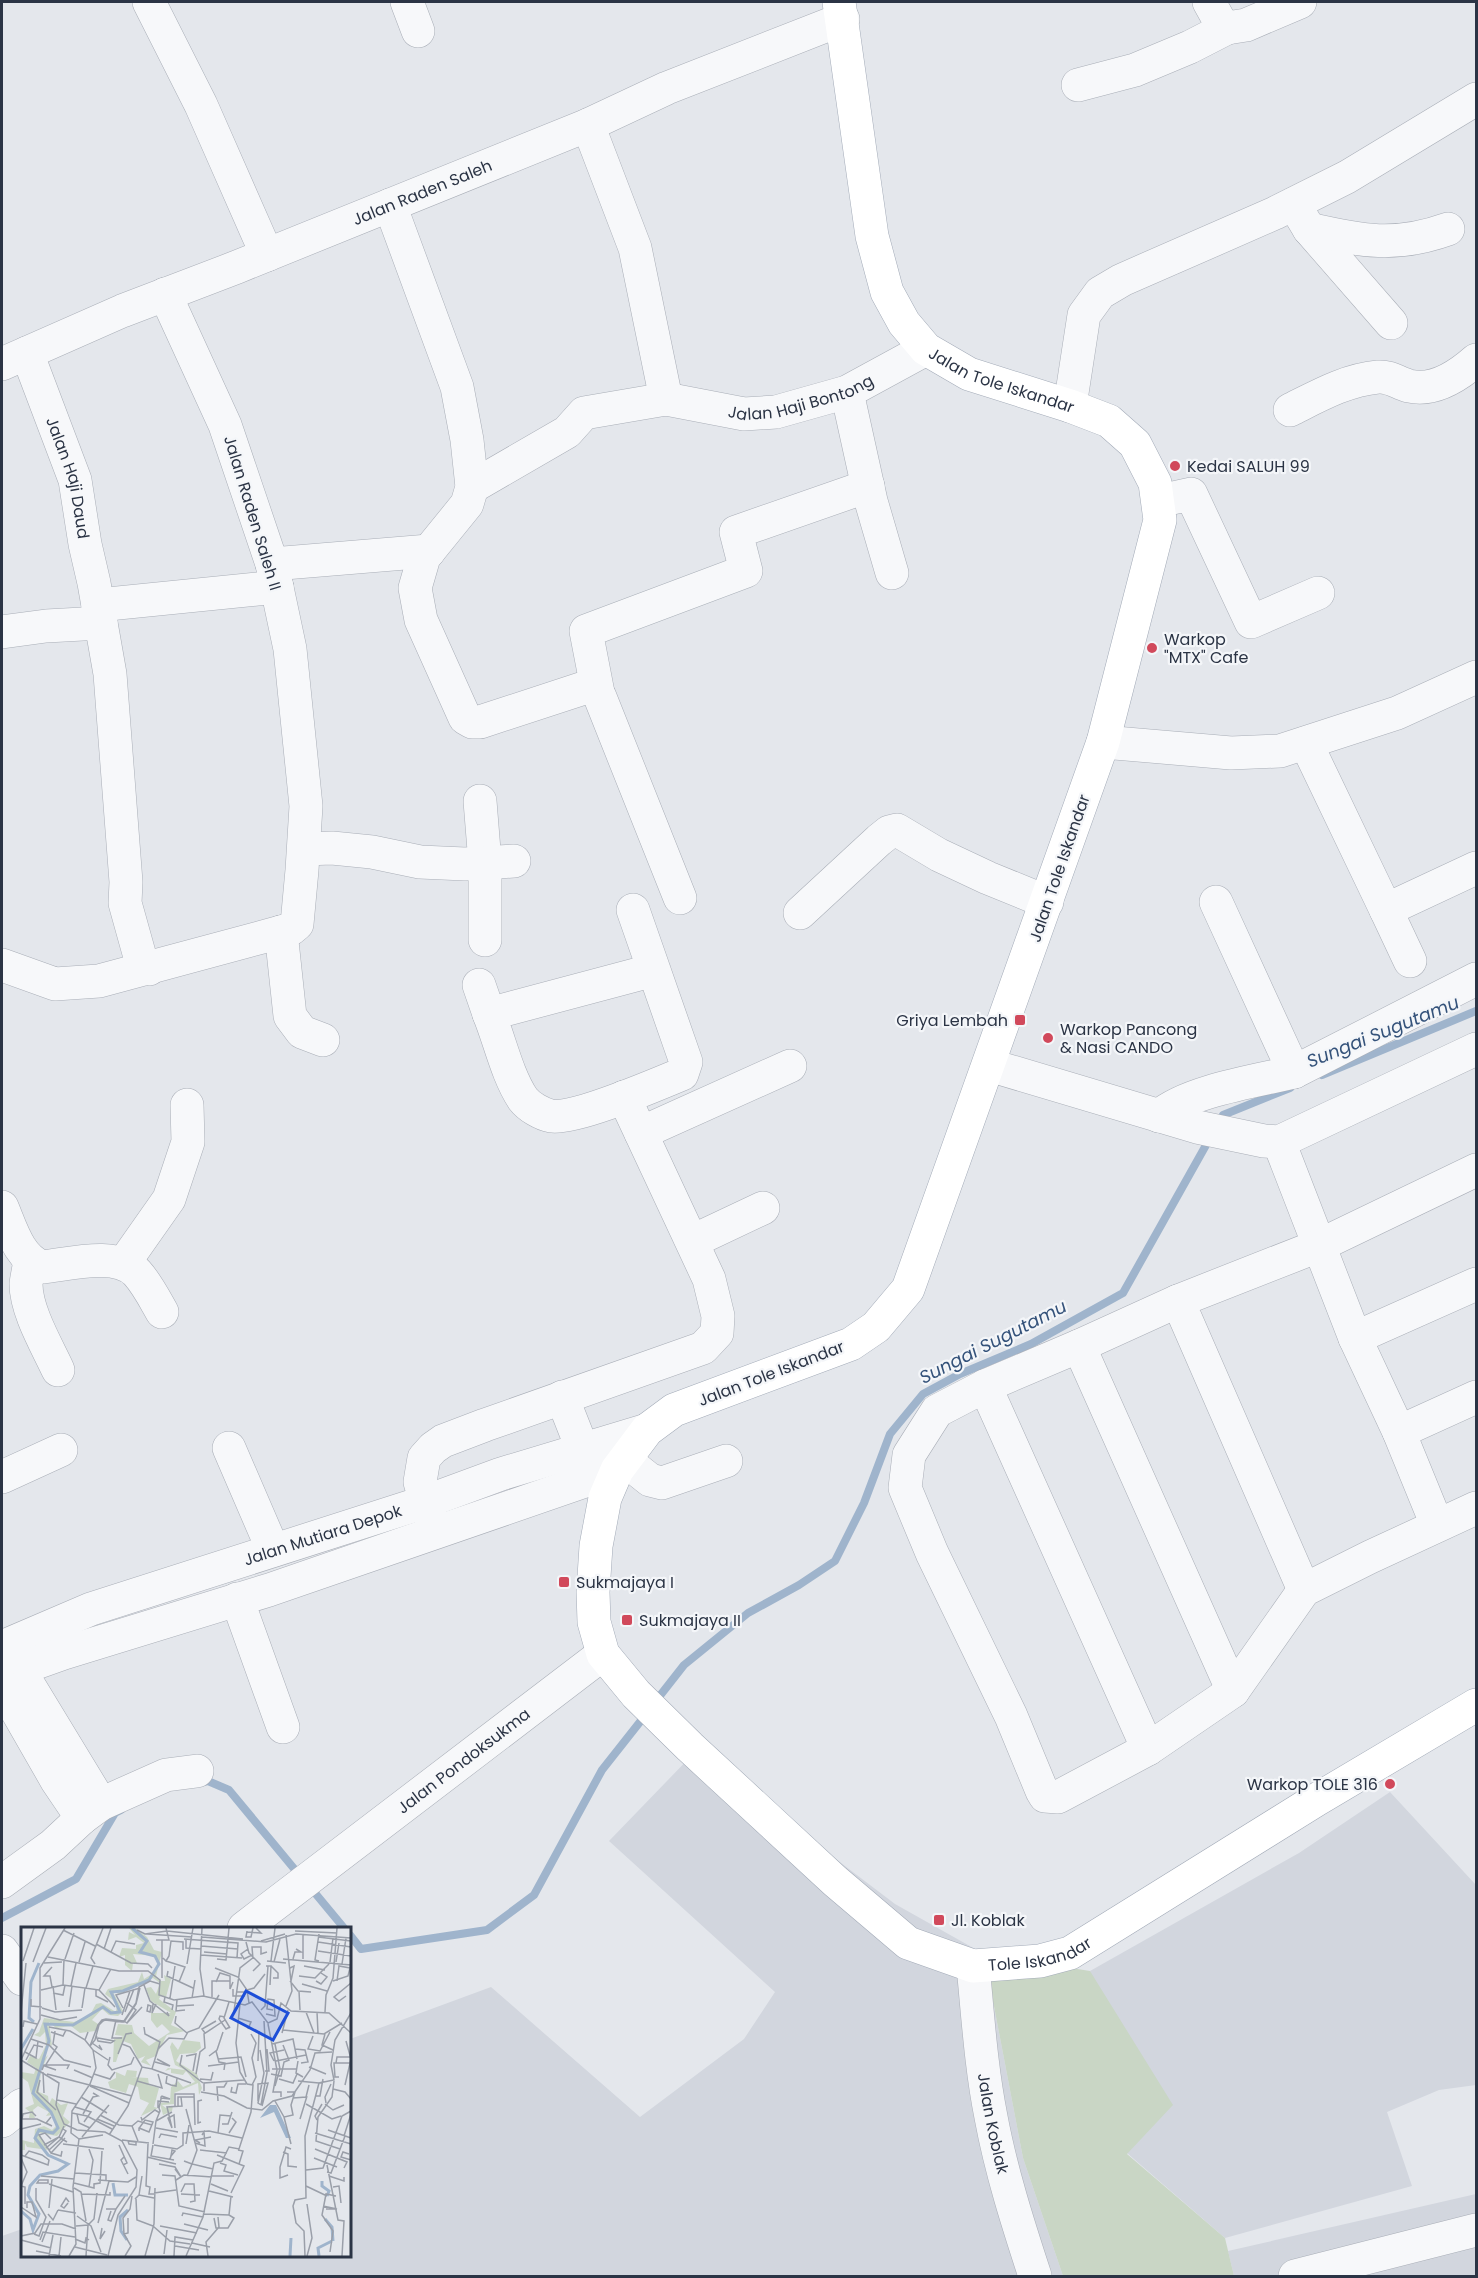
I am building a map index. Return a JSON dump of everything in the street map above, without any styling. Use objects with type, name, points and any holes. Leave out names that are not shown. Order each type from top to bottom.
[{"type":"main road","name":"Jalan Tole Iskandar","points":[[636,1694],[603,1654],[594,1622],[596,1546],[605,1498],[621,1465],[647,1430],[674,1410],[851,1344],[876,1327],[908,1289],[1103,741],[1160,520],[1155,483],[1135,444],[1109,421],[1070,406],[969,374],[926,349],[904,323],[887,292],[872,237],[841,10]]},
{"type":"main road","name":"Tole Iskandar","points":[[636,1694],[835,1881],[908,1943],[974,1966],[1040,1961],[1070,1953],[1316,1800],[1476,1705]]},
{"type":"street","points":[[149,2],[201,105],[267,255]]},
{"type":"street","points":[[1209,2],[1219,20],[1227,28]]},
{"type":"street","points":[[1078,85],[1135,70],[1190,47],[1227,28],[1246,25],[1300,2]]},
{"type":"street","name":"Jalan Raden Saleh","points":[[14,358],[165,294],[588,125],[841,10]]},
{"type":"street","points":[[1070,406],[1084,315],[1100,293],[1122,280],[1301,216],[1347,177],[1476,99]]},
{"type":"street","points":[[472,487],[567,432],[584,413],[666,399],[635,248],[588,125]]},
{"type":"street","points":[[390,205],[458,387],[472,487],[467,504],[424,557],[415,588],[421,620],[465,718],[472,722],[480,722],[587,687],[598,693]]},
{"type":"street","points":[[1301,216],[1354,239],[1392,242],[1422,238],[1448,230]]},
{"type":"street","points":[[1301,216],[1391,323]]},
{"type":"street","name":"Jalan Raden Saleh II","points":[[165,294],[225,425],[274,575],[291,660],[306,806],[304,849],[289,928],[290,1016],[302,1032],[323,1040]]},
{"type":"street","name":"Jalan Haji Bontong","points":[[666,399],[744,414],[776,412],[847,392],[926,349]]},
{"type":"street","name":"Jalan Haji Daud","points":[[14,358],[75,480],[110,674],[126,882],[124,903],[142,964],[149,969]]},
{"type":"street","points":[[1290,410],[1334,388],[1377,377],[1389,377],[1414,387],[1442,383],[1459,374],[1476,360]]},
{"type":"street","points":[[847,392],[868,486],[892,573]]},
{"type":"street","points":[[680,898],[598,693],[586,631],[746,571],[736,532],[868,486]]},
{"type":"street","points":[[1159,501],[1191,494],[1251,622],[1318,593]]},
{"type":"street","points":[[2,632],[46,626],[274,575],[429,551]]},
{"type":"street","points":[[1103,741],[1231,753],[1280,751],[1397,713],[1476,677]]},
{"type":"street","points":[[1306,743],[1410,961]]},
{"type":"street","points":[[480,801],[499,862],[485,940]]},
{"type":"street","points":[[800,913],[879,840],[897,830],[939,855],[1047,902]]},
{"type":"street","points":[[304,849],[332,848],[372,852],[420,862],[499,862]]},
{"type":"street","points":[[1386,910],[1476,868]]},
{"type":"street","points":[[1216,902],[1294,1072]]},
{"type":"street","points":[[633,910],[654,970],[686,1062],[682,1074],[573,1114],[551,1116],[531,1107],[524,1100],[513,1078],[484,999],[654,970]]},
{"type":"street","points":[[2,965],[55,984],[99,981],[149,969],[289,928]]},
{"type":"street","points":[[1159,1116],[1168,1108],[1208,1093],[1294,1072],[1476,979]]},
{"type":"street","points":[[989,1065],[1197,1127],[1272,1141],[1476,1049]]},
{"type":"street","points":[[641,1133],[790,1066]]},
{"type":"street","points":[[430,1517],[420,1482],[421,1470],[424,1458],[443,1441],[703,1348],[717,1333],[718,1316],[709,1279],[624,1097]]},
{"type":"street","points":[[124,1263],[169,1199],[188,1142],[187,1105]]},
{"type":"street","points":[[1272,1141],[1355,1338],[1400,1432],[1437,1525]]},
{"type":"street","points":[[1476,1170],[1318,1246],[1178,1301],[985,1386],[937,1411],[909,1455],[905,1488],[932,1552],[1011,1716],[1045,1796],[1058,1797],[1148,1749],[1233,1691],[1304,1590],[1476,1508]]},
{"type":"street","points":[[2,1207],[16,1240],[30,1260],[43,1267],[111,1260],[124,1263],[135,1271],[147,1286],[162,1312]]},
{"type":"street","points":[[693,1241],[763,1208]]},
{"type":"street","points":[[30,1260],[26,1283],[28,1298],[42,1338],[58,1370]]},
{"type":"street","points":[[1355,1338],[1476,1284]]},
{"type":"street","points":[[1178,1301],[1304,1590]]},
{"type":"street","points":[[1079,1346],[1233,1691]]},
{"type":"street","points":[[985,1386],[1148,1749]]},
{"type":"street","points":[[562,1397],[582,1448]]},
{"type":"street","points":[[1400,1432],[1476,1397]]},
{"type":"street","name":"Jalan Mutiara Depok","points":[[5,1659],[122,1634],[269,1590],[430,1517],[501,1474],[647,1430]]},
{"type":"street","points":[[229,1448],[273,1550]]},
{"type":"street","points":[[2,1477],[62,1450]]},
{"type":"street","points":[[621,1465],[650,1480],[662,1483],[726,1461]]},
{"type":"street","name":"Jalan Mutiara Depok","points":[[5,1659],[91,1609],[273,1550],[430,1517],[621,1465]]},
{"type":"street","points":[[237,1599],[283,1727]]},
{"type":"street","name":"Jalan Pondoksukma","points":[[247,1927],[603,1654]]},
{"type":"street","points":[[5,1659],[57,1781],[91,1811]]},
{"type":"street","points":[[2,1882],[53,1845],[91,1811],[166,1775],[197,1772]]},
{"type":"street","points":[[2,1951],[21,1978]]},
{"type":"street","name":"Jalan Koblak","points":[[974,1966],[980,2045],[991,2118],[1008,2192],[1035,2277]]},
{"type":"street","points":[[2,2121],[21,2106]]},
{"type":"street","points":[[1296,2277],[1476,2230]]},
{"type":"shaded area","points":[[695,1752],[895,1904],[984,1954],[1023,2158],[1063,2276],[2,2276],[2,2236],[21,2229],[21,2257],[351,2257],[351,2039],[491,1987],[640,2117],[744,2039],[775,1992],[609,1841]]},
{"type":"shaded area","points":[[1390,1792],[1476,1885],[1476,2085],[1439,2090],[1387,2112],[1412,2186],[1225,2238],[1127,2153],[1090,1971],[1299,1853]]},
{"type":"shaded area","points":[[1476,2194],[1476,2276],[1234,2276],[1228,2251]]},
{"type":"green space","points":[[984,1954],[1090,1971],[1173,2105],[1127,2154],[1225,2238],[1234,2276],[1063,2276],[1023,2158]]},
{"type":"waterway","name":"Sungai Sugutamu","points":[[1322,1075],[1476,1011]]},
{"type":"waterway","name":"Sungai Sugutamu","points":[[1218,1124],[1223,1115],[1290,1088]]},
{"type":"waterway","name":"Sungai Sugutamu","points":[[655,1702],[684,1665],[748,1613],[799,1585],[835,1561],[864,1503],[890,1434],[923,1394],[960,1374],[1031,1344],[1123,1293],[1210,1138]]},
{"type":"waterway","name":"Sungai Sugutamu","points":[[351,1936],[361,1949],[487,1930],[534,1895],[602,1770],[647,1713]]},
{"type":"waterway","name":"Sungai Sugutamu","points":[[198,1783],[208,1781],[229,1790],[301,1877]]},
{"type":"waterway","name":"Sungai Sugutamu","points":[[2,1918],[76,1879],[115,1813],[121,1810]]},
{"type":"waterway","name":"Sungai Sugutamu","points":[[310,1887],[343,1927]]},
{"type":"place","name":"Kedai SALUH 99","points":[[1175,466]]},
{"type":"place","name":"Warkop \"MTX\" Cafe","points":[[1152,648]]},
{"type":"place","name":"Griya Lembah","points":[[1020,1020]]},
{"type":"place","name":"Warkop Pancong & Nasi CANDO","points":[[1048,1038]]},
{"type":"place","name":"Sukmajaya I","points":[[564,1582]]},
{"type":"place","name":"Sukmajaya II","points":[[627,1620]]},
{"type":"place","name":"Warkop TOLE 316","points":[[1390,1784]]},
{"type":"place","name":"Jl. Koblak","points":[[939,1920]]}]
